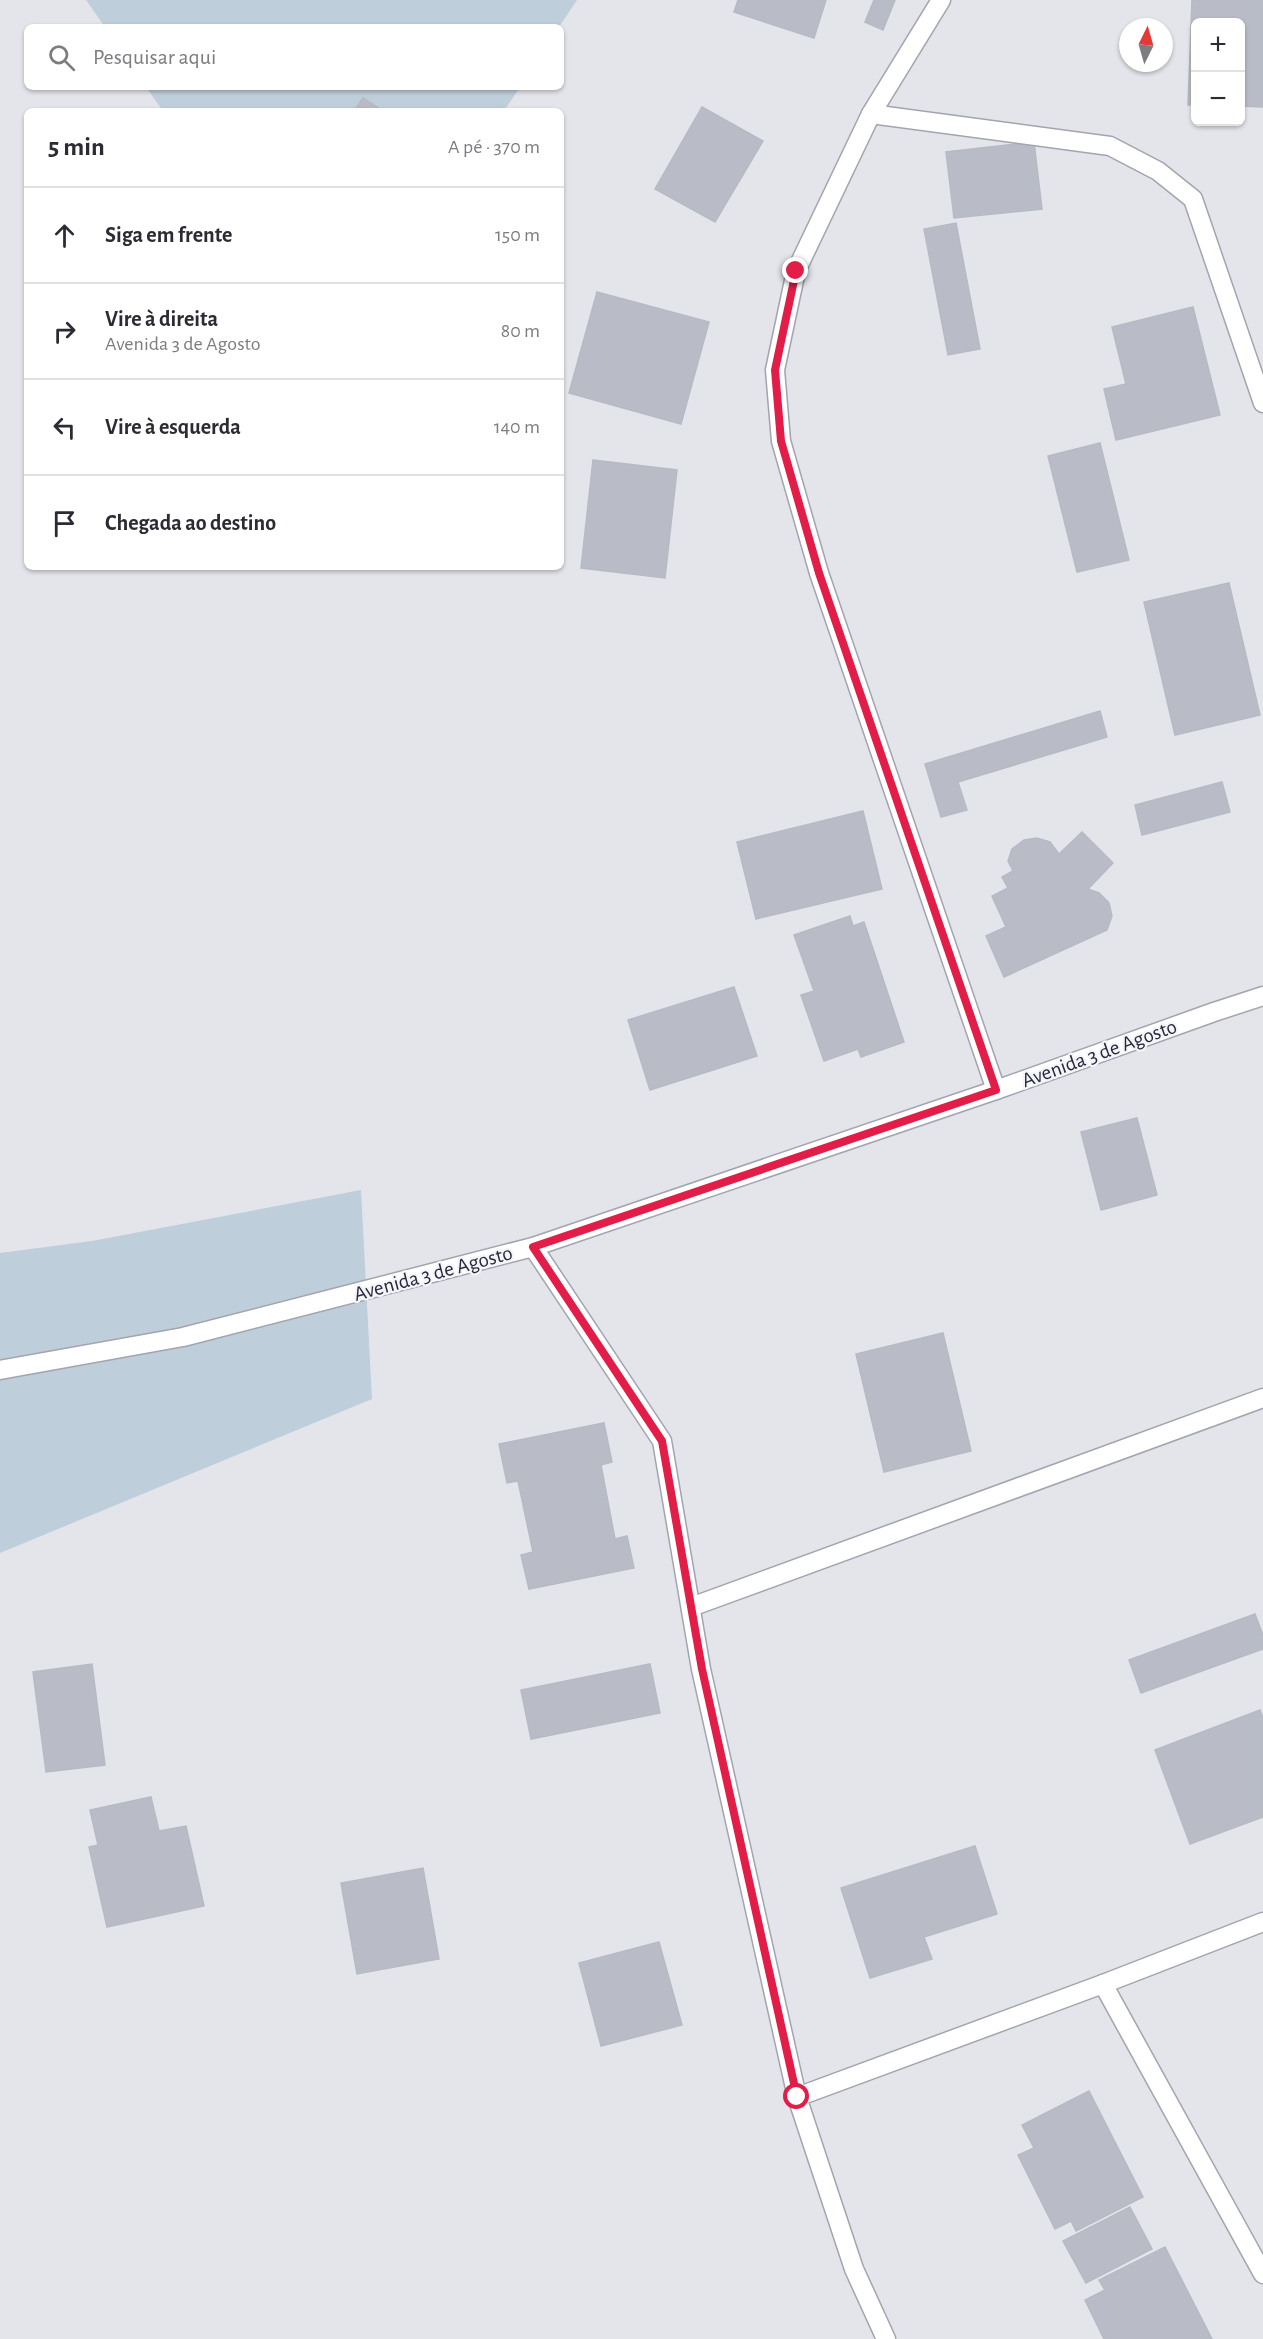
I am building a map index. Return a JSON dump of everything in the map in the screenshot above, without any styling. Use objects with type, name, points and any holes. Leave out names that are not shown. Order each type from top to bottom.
[{"type":"street","points":[[941,0],[872,114],[796,271],[775,370],[781,441],[819,573],[996,1090]]},
{"type":"street","points":[[872,114],[1110,146],[1158,171],[1193,199],[1263,403]]},
{"type":"street","name":"Avenida 3 de Agosto","points":[[0,1370],[183,1337],[533,1247],[996,1090],[1263,996]]},
{"type":"street","points":[[533,1247],[662,1441],[702,1669],[797,2097],[854,2268],[886,2339]]},
{"type":"street","points":[[691,1607],[1263,1398]]},
{"type":"street","points":[[797,2097],[1263,1922]]},
{"type":"street","points":[[1103,1984],[1263,2274]]},
{"type":"shaded area","points":[[86,0],[577,0],[561,24],[103,24]]},
{"type":"shaded area","points":[[148,90],[518,90],[506,108],[161,108]]},
{"type":"shaded area","points":[[361,1190],[372,1399],[0,1553],[0,1253],[92,1241]]},
{"type":"building","points":[[738,0],[826,0],[814,38],[734,12]]},
{"type":"building","points":[[874,0],[895,0],[883,30],[865,22]]},
{"type":"building","points":[[1192,0],[1263,0],[1263,107],[1245,106],[1245,18],[1191,18]]},
{"type":"building","points":[[1191,26],[1191,105],[1188,105]]},
{"type":"building","points":[[363,98],[378,108],[356,108]]},
{"type":"building","points":[[702,107],[763,141],[715,222],[655,189]]},
{"type":"building","points":[[1034,142],[1042,209],[954,218],[946,152]]},
{"type":"building","points":[[956,223],[980,349],[948,355],[924,229]]},
{"type":"building","points":[[597,292],[709,322],[681,424],[569,393]]},
{"type":"building","points":[[1193,307],[1220,415],[1116,440],[1104,389],[1126,384],[1112,327]]},
{"type":"building","points":[[1100,443],[1129,560],[1077,572],[1048,456]]},
{"type":"building","points":[[593,460],[677,470],[665,578],[581,568]]},
{"type":"building","points":[[1229,583],[1260,715],[1175,735],[1144,602]]},
{"type":"building","points":[[1100,711],[1107,737],[958,782],[967,810],[941,817],[925,764]]},
{"type":"building","points":[[1222,782],[1230,812],[1142,835],[1135,805]]},
{"type":"building","points":[[863,811],[882,889],[756,919],[737,842]]},
{"type":"building","points":[[1082,832],[1113,863],[1088,889],[1099,893],[1109,903],[1112,916],[1107,930],[1004,977],[986,936],[1006,927],[992,896],[1008,888],[1002,877],[1013,871],[1008,861],[1012,849],[1024,840],[1037,838],[1050,842],[1059,854]]},
{"type":"building","points":[[850,916],[853,926],[864,922],[904,1042],[861,1057],[858,1049],[824,1061],[801,995],[814,991],[794,935]]},
{"type":"building","points":[[734,987],[757,1056],[650,1090],[628,1020]]},
{"type":"building","points":[[1137,1118],[1157,1195],[1101,1210],[1081,1132]]},
{"type":"building","points":[[943,1333],[971,1451],[884,1472],[856,1354]]},
{"type":"building","points":[[604,1423],[612,1462],[601,1465],[615,1539],[627,1536],[634,1568],[529,1589],[521,1555],[533,1552],[518,1481],[507,1483],[499,1444]]},
{"type":"building","points":[[1255,1614],[1263,1635],[1263,1649],[1141,1693],[1129,1660]]},
{"type":"building","points":[[92,1664],[105,1765],[46,1772],[33,1672]]},
{"type":"building","points":[[650,1664],[660,1713],[531,1739],[521,1690]]},
{"type":"building","points":[[1260,1710],[1263,1718],[1263,1817],[1190,1844],[1155,1750]]},
{"type":"building","points":[[151,1797],[159,1831],[186,1826],[204,1906],[107,1927],[89,1847],[98,1845],[90,1810]]},
{"type":"building","points":[[975,1846],[997,1914],[924,1937],[932,1959],[870,1978],[841,1888]]},
{"type":"building","points":[[423,1868],[439,1959],[357,1974],[341,1883]]},
{"type":"building","points":[[659,1942],[682,2025],[601,2046],[579,1963]]},
{"type":"building","points":[[1089,2091],[1143,2197],[1076,2231],[1071,2221],[1055,2229],[1018,2155],[1034,2148],[1022,2125]]},
{"type":"building","points":[[1130,2207],[1152,2249],[1086,2283],[1063,2241]]},
{"type":"building","points":[[1165,2247],[1212,2339],[1104,2339],[1085,2300],[1105,2290],[1099,2280]]},
{"type":"route","points":[[796,271],[775,370],[781,441],[819,573],[996,1090],[533,1247],[662,1441],[702,1669],[797,2097]]}]
